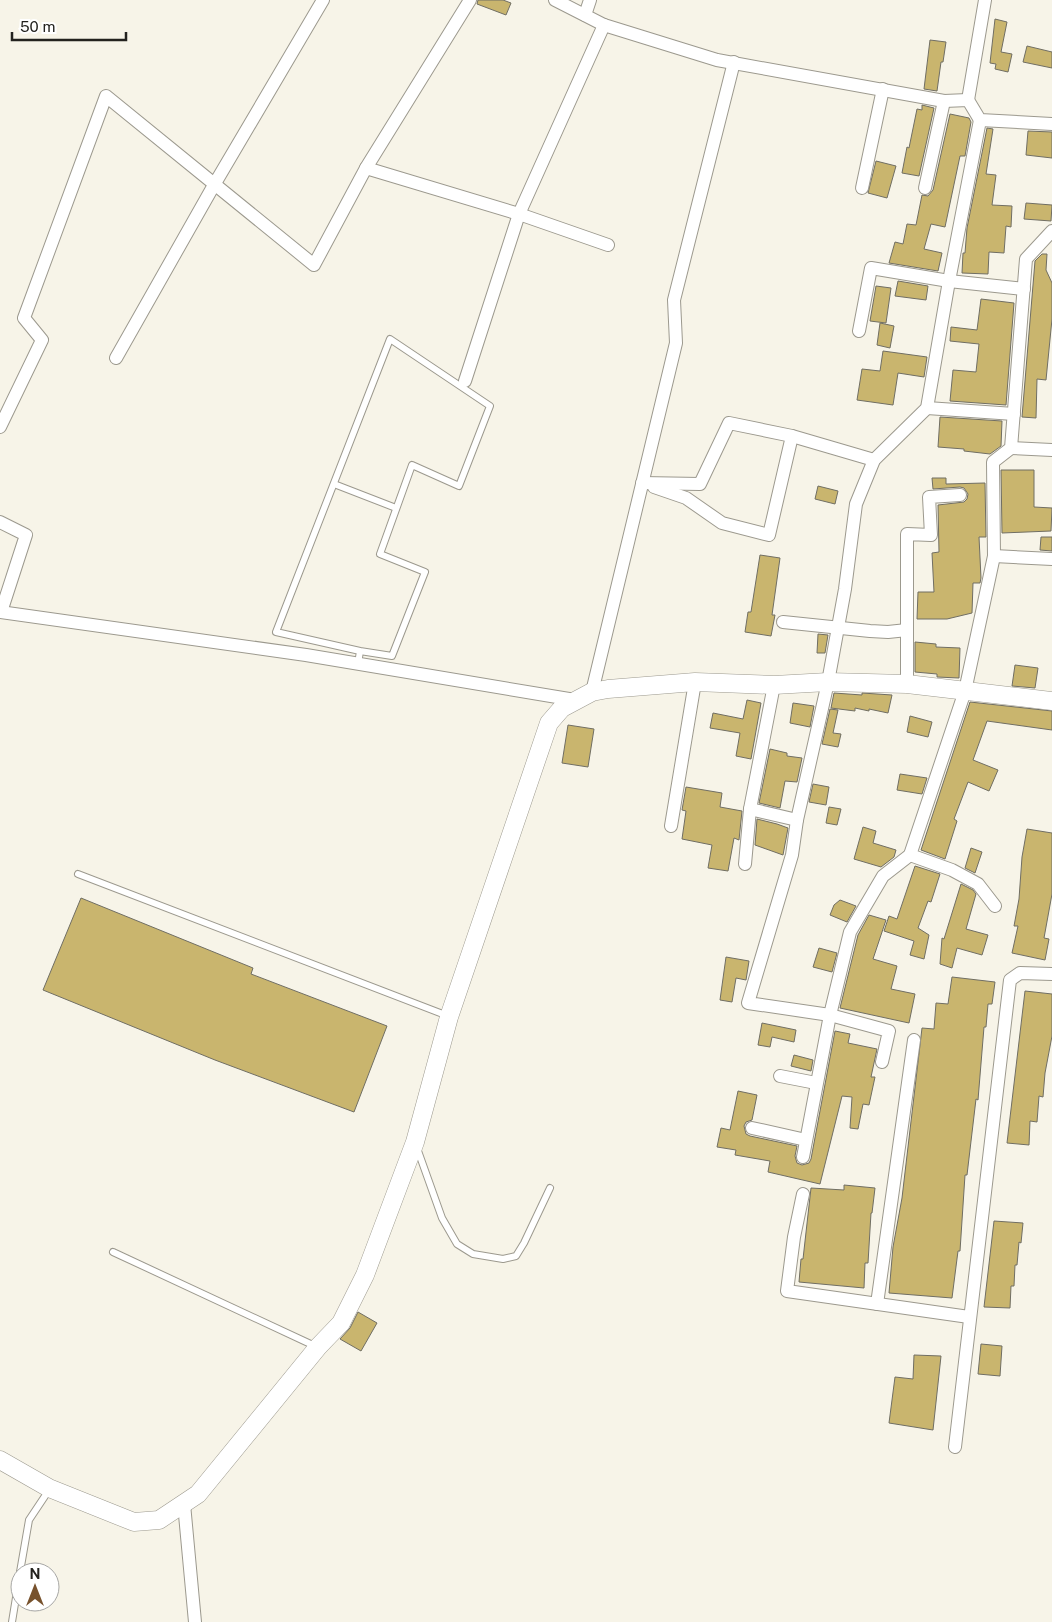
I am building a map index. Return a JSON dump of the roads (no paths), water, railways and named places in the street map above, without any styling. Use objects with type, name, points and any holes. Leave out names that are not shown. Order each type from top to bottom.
[{"type":"main road","points":[[0,1460],[50,1488],[134,1522],[159,1520],[198,1494],[318,1347],[341,1323],[365,1275],[415,1142],[449,1017],[549,723],[562,708],[592,692],[695,682],[774,685],[828,682],[907,684],[1052,701]]},
{"type":"street","points":[[116,358],[214,185],[323,0]]},
{"type":"street","points":[[0,427],[42,340],[24,318],[106,96],[314,265],[366,168],[470,0]]},
{"type":"street","points":[[554,0],[604,25],[717,60],[944,101],[968,100]]},
{"type":"street","points":[[585,15],[590,0]]},
{"type":"street","points":[[882,1062],[889,1031],[830,1015],[748,1003],[792,855],[797,820],[828,682],[856,504],[874,460],[926,408],[980,120],[968,100],[986,0]]},
{"type":"street","points":[[465,381],[519,214],[604,25]]},
{"type":"street","points":[[592,692],[676,343],[674,300],[734,62]]},
{"type":"street","points":[[862,188],[883,89]]},
{"type":"street","points":[[925,188],[944,101]]},
{"type":"street","points":[[980,120],[1052,124]]},
{"type":"street","points":[[366,168],[519,214],[608,245]]},
{"type":"street","points":[[1011,448],[1026,259],[1052,231]]},
{"type":"street","points":[[859,331],[871,268],[1024,289]]},
{"type":"street","points":[[926,408],[1014,414]]},
{"type":"street","points":[[642,483],[700,484],[729,422],[792,436],[874,460]]},
{"type":"street","points":[[642,483],[686,498],[722,523],[768,535],[792,436]]},
{"type":"street","points":[[802,1157],[830,1015],[850,932],[883,876],[910,855],[965,691],[994,556],[993,462],[1011,448],[1052,450]]},
{"type":"street","points":[[907,684],[907,534],[931,535],[930,497],[960,495]]},
{"type":"street","points":[[0,522],[26,535],[0,612],[306,655],[575,700]]},
{"type":"street","points":[[994,556],[1052,559]]},
{"type":"street","points":[[783,622],[888,632],[907,630]]},
{"type":"street","points":[[670,826],[695,682]]},
{"type":"street","points":[[744,864],[750,809],[774,685]]},
{"type":"street","points":[[750,809],[797,820]]},
{"type":"street","points":[[910,855],[952,870],[978,884],[995,906]]},
{"type":"street","points":[[955,1447],[1010,980],[1020,973],[1052,974]]},
{"type":"street","points":[[877,1304],[914,1040]]},
{"type":"street","points":[[780,1076],[816,1083]]},
{"type":"street","points":[[752,1128],[806,1140]]},
{"type":"street","points":[[802,1194],[787,1291],[969,1317]]},
{"type":"street","points":[[184,1504],[195,1622]]},
{"type":"lane","points":[[390,339],[490,406],[459,486],[412,464],[380,554],[425,572],[392,656],[360,651],[276,632],[334,484],[390,339]]},
{"type":"lane","points":[[334,484],[396,508]]},
{"type":"lane","points":[[358,664],[360,651]]},
{"type":"lane","points":[[78,874],[449,1017]]},
{"type":"lane","points":[[415,1142],[432,1185],[442,1218],[457,1244],[473,1254],[503,1259],[516,1256],[550,1188]]},
{"type":"lane","points":[[113,1252],[318,1347]]},
{"type":"lane","points":[[22,1562],[29,1520],[50,1488]]}]
